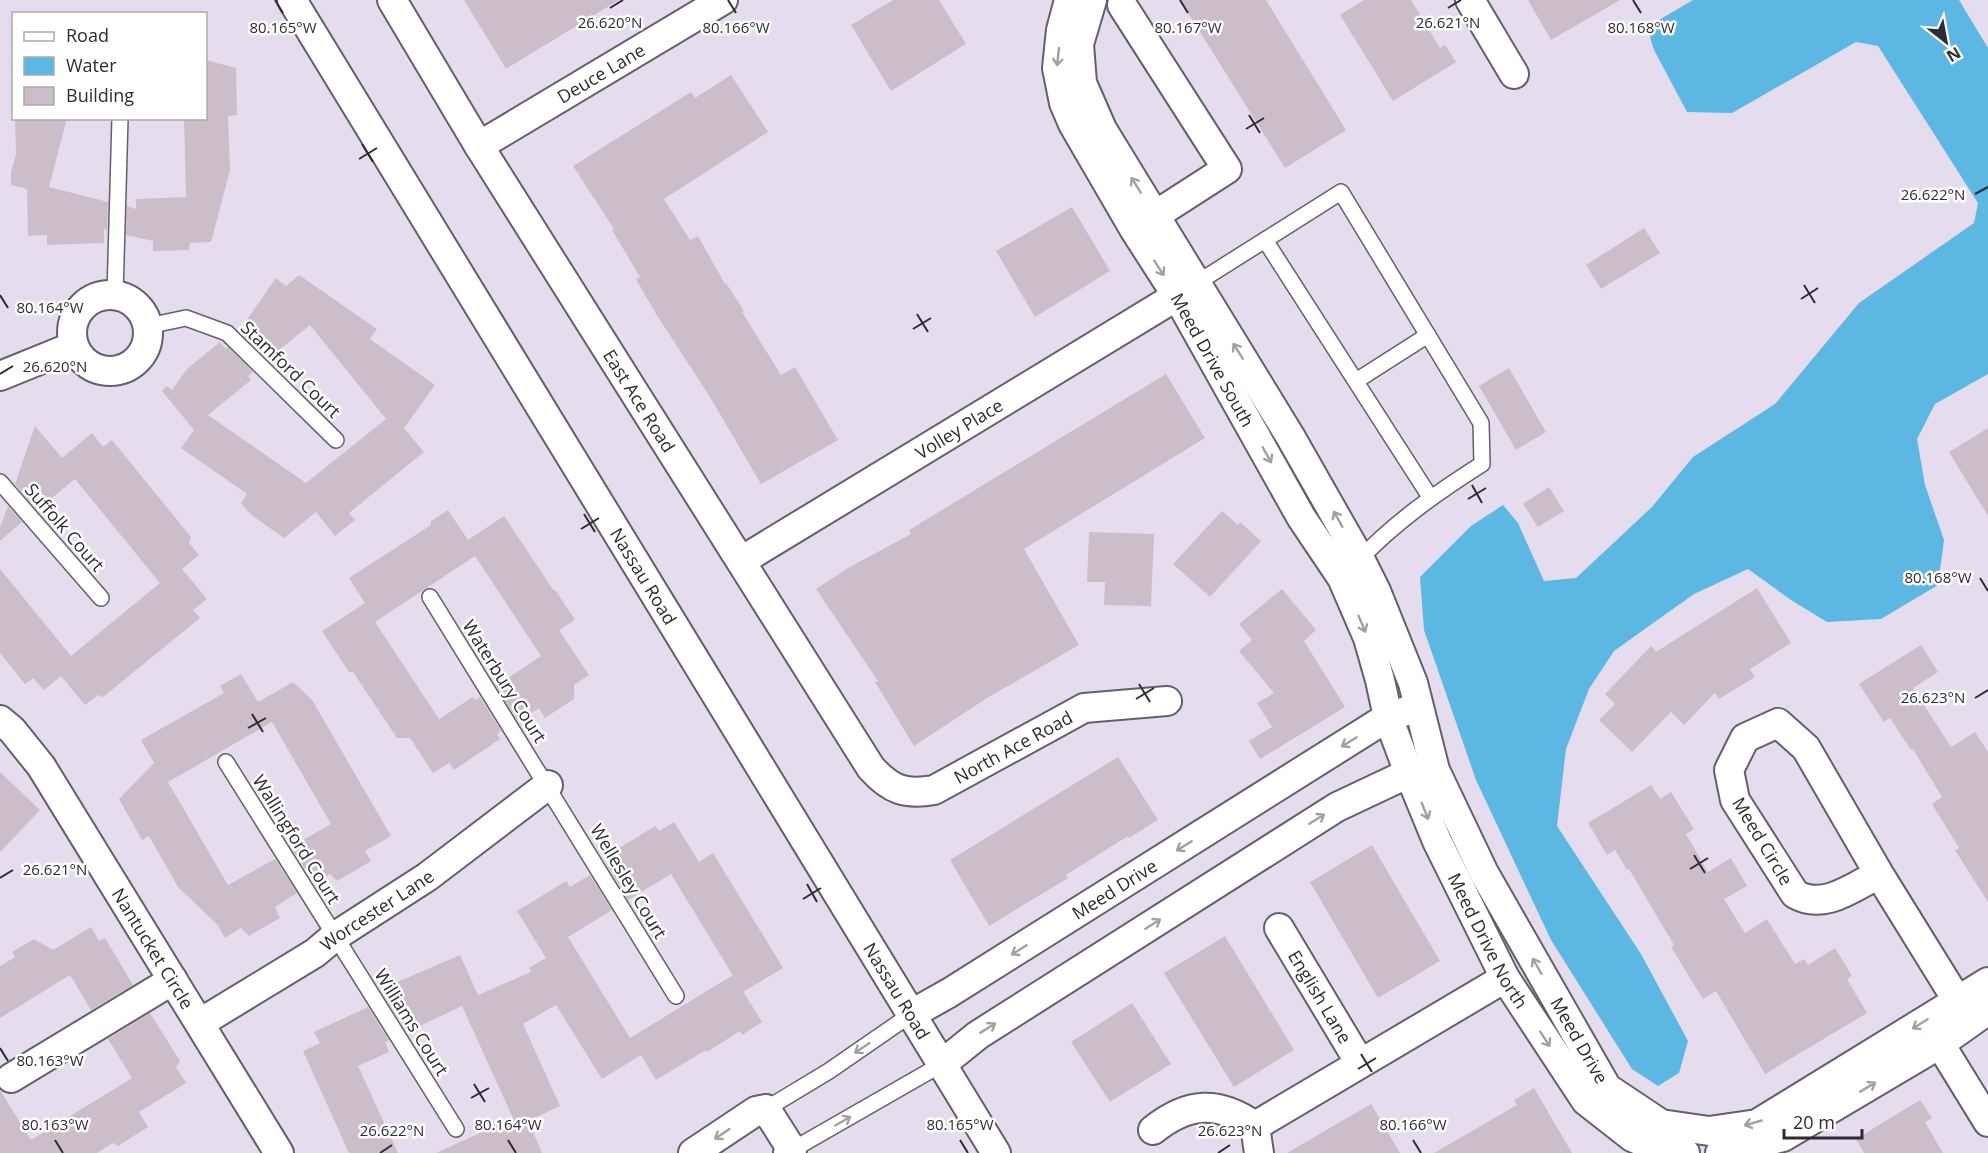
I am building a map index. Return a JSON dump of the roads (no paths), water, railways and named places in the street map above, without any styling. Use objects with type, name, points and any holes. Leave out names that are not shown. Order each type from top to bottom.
[{"type":"street","name":"Nassau Road","points":[[292,0],[996,1153]]},
{"type":"street","name":"East Ace Road","points":[[392,0],[478,146],[871,768],[883,782],[898,790]]},
{"type":"street","name":"Deuce Lane","points":[[478,146],[723,0]]},
{"type":"street","name":"Meed Drive South","points":[[1069,0],[1061,30],[1057,68],[1064,103],[1072,124],[1145,222],[1187,289],[1302,517],[1376,591],[1409,673],[1419,707]]},
{"type":"street","name":"Meed Drive South","points":[[1092,0],[1079,44],[1082,83],[1145,222]]},
{"type":"street","points":[[1470,0],[1514,74]]},
{"type":"street","points":[[1122,5],[1227,169],[1145,222]]},
{"type":"street","name":"Volley Place","points":[[741,561],[1187,289]]},
{"type":"street","points":[[103,295],[127,298],[144,314],[148,326],[148,338],[144,350],[136,361],[126,368],[114,371],[101,370],[89,365],[80,357],[74,346],[72,333],[74,320],[80,309],[90,300],[103,295]]},
{"type":"street","points":[[0,376],[74,346]]},
{"type":"street","name":"Meed Drive South","points":[[1351,568],[1388,717]]},
{"type":"street","name":"North Ace Road","points":[[898,790],[916,793],[934,790],[1084,708],[1167,701]]},
{"type":"street","name":"Meed Drive","points":[[910,1015],[949,993],[1388,717],[1419,707],[1422,771],[1484,873],[1607,1088],[1661,1124],[1710,1131],[1757,1124],[1972,1011]]},
{"type":"street","name":"Meed Drive North","points":[[1388,717],[1422,771],[1437,841],[1505,978],[1586,1101],[1627,1145]]},
{"type":"street","name":"Nantucket Circle","points":[[0,720],[12,730],[41,766],[279,1153]]},
{"type":"street","name":"Meed Circle","points":[[1879,874],[1829,900],[1804,900],[1795,894],[1735,800],[1729,770],[1745,738],[1778,723],[1806,748],[1879,874],[1972,1011]]},
{"type":"street","points":[[942,1064],[978,1035],[1337,807],[1422,771]]},
{"type":"street","name":"Worcester Lane","points":[[200,1023],[315,953],[334,937],[426,877],[548,785]]},
{"type":"street","name":"English Lane","points":[[1280,928],[1360,1063]]},
{"type":"street","points":[[1153,1130],[1169,1117],[1186,1110],[1204,1107],[1231,1112],[1257,1139],[1360,1063],[1505,978]]},
{"type":"street","points":[[10,1078],[173,980]]},
{"type":"street","name":"Meed Drive","points":[[1720,1153],[1783,1137],[1940,1044],[1972,1011],[1988,982]]},
{"type":"street","points":[[1940,1044],[1988,1122]]},
{"type":"street","points":[[693,1153],[756,1111],[765,1109],[790,1152]]},
{"type":"street","points":[[1627,1145],[1685,1153]]},
{"type":"lane","points":[[115,295],[120,120]]},
{"type":"lane","points":[[1187,289],[1341,192],[1481,423],[1482,464],[1430,497],[1383,535],[1351,568]]},
{"type":"lane","points":[[1265,240],[1430,497]]},
{"type":"lane","name":"Stamford Court","points":[[148,326],[186,318],[227,333],[336,440]]},
{"type":"lane","points":[[1356,381],[1428,335]]},
{"type":"lane","name":"Suffolk Court","points":[[0,482],[101,597]]},
{"type":"lane","name":"Waterbury Court","points":[[430,597],[548,785]]},
{"type":"lane","name":"Wallingford Court","points":[[226,762],[334,937]]},
{"type":"lane","name":"Wellesley Court","points":[[548,785],[676,996]]},
{"type":"lane","name":"Williams Court","points":[[334,937],[456,1129]]},
{"type":"lane","points":[[765,1109],[829,1071],[910,1015]]},
{"type":"lane","points":[[790,1152],[942,1064]]},
{"type":"water","points":[[1693,0],[1959,0],[1988,48],[1988,374],[1935,404],[1917,439],[1925,485],[1944,540],[1938,585],[1881,619],[1827,622],[1748,569],[1694,594],[1614,651],[1589,689],[1566,749],[1557,826],[1641,954],[1688,1041],[1679,1073],[1658,1086],[1632,1069],[1551,940],[1476,780],[1424,630],[1420,577],[1471,526],[1503,505],[1518,523],[1544,581],[1576,578],[1652,507],[1693,457],[1775,404],[1859,303],[1974,223],[1978,203],[1878,46],[1856,42],[1732,113],[1687,112],[1654,50],[1647,27]]}]
